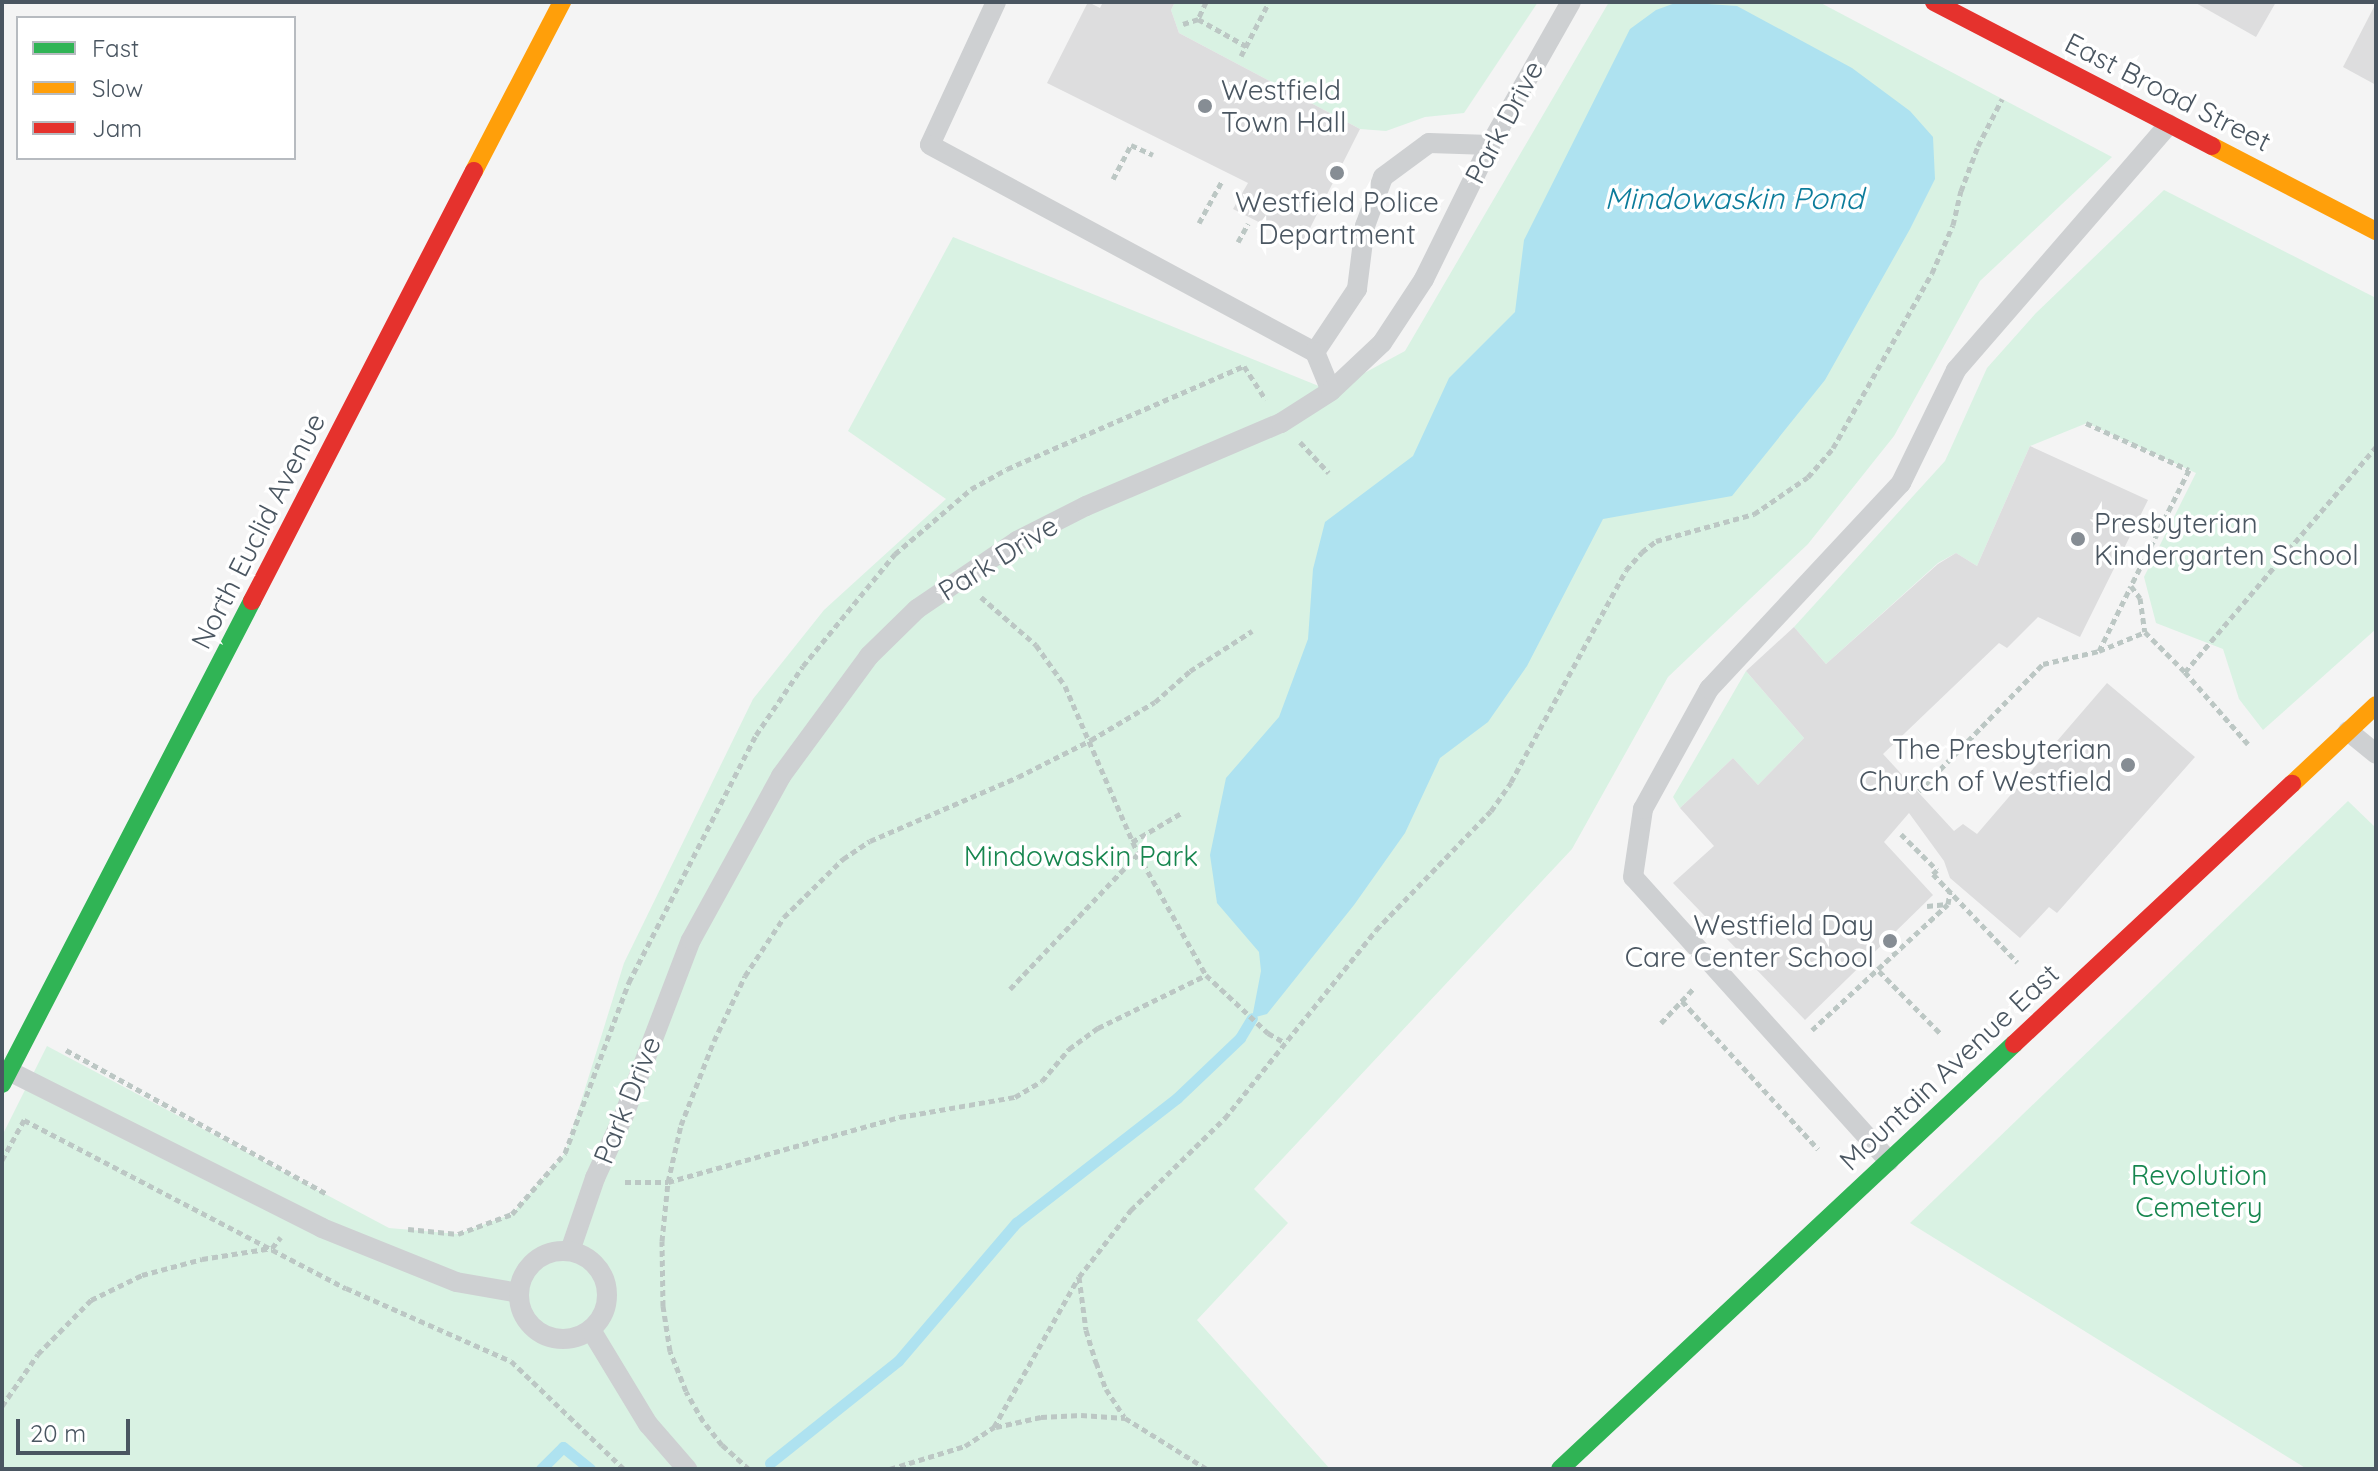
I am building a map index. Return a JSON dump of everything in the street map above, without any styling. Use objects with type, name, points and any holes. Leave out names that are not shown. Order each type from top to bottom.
[{"type":"street","name":"North Euclid Avenue","points":[[6,1077],[562,2]]},
{"type":"street","name":"East Broad Street","points":[[1934,2],[2376,231]]},
{"type":"street","name":"Mountain Avenue East","points":[[1560,1469],[2376,705]]},
{"type":"lane","points":[[996,2],[930,145],[1315,352],[1331,391]]},
{"type":"lane","name":"Park Drive","points":[[570,1251],[595,1178],[624,1115],[691,940],[781,776],[869,656],[917,609],[1017,541],[1086,506],[1281,423],[1331,391],[1382,343],[1424,279],[1490,145],[1571,2]]},
{"type":"lane","points":[[1889,1161],[1633,877],[1643,809],[1709,689],[1901,483],[1956,370],[2169,124]]},
{"type":"lane","points":[[1315,352],[1357,289],[1365,226],[1383,177],[1429,143],[1490,145]]},
{"type":"lane","points":[[2348,731],[2376,754]]},
{"type":"lane","points":[[6,1077],[298,1216],[426,1272],[456,1282],[519,1293]]},
{"type":"lane","points":[[570,1251],[595,1265],[607,1291],[606,1305],[591,1330],[564,1339],[537,1331],[520,1307],[519,1293],[530,1266],[555,1252],[570,1251]]},
{"type":"lane","points":[[591,1330],[648,1424],[687,1469]]},
{"type":"path","points":[[1183,24],[1198,19],[1206,2]]},
{"type":"path","points":[[1241,56],[1269,2]]},
{"type":"path","points":[[1198,19],[1246,46]]},
{"type":"path","points":[[994,1427],[1079,1277],[1131,1210],[1225,1118],[1376,930],[1491,811],[1511,782],[1626,570],[1656,541],[1754,514],[1808,477],[1833,448],[1932,273],[1953,225],[1961,191],[1978,146],[2002,99]]},
{"type":"path","points":[[1113,179],[1131,145],[1153,155]]},
{"type":"path","points":[[1199,223],[1222,181]]},
{"type":"path","points":[[1238,242],[1248,224]]},
{"type":"path","points":[[403,1229],[458,1234],[512,1214],[565,1153],[629,982],[756,735],[803,666],[895,554],[971,489],[1007,469],[1244,366],[1281,423],[1329,473]]},
{"type":"path","points":[[2086,423],[2189,470],[2099,651]]},
{"type":"path","points":[[2185,672],[2376,447]]},
{"type":"path","points":[[959,578],[1036,645],[1065,686],[1091,740],[1132,842],[1206,975],[1268,1033],[1285,1043]]},
{"type":"path","points":[[2131,586],[2140,598],[2145,632],[2248,744]]},
{"type":"path","points":[[749,1469],[722,1445],[703,1421],[670,1351],[663,1306],[662,1241],[668,1182],[681,1125],[714,1041],[745,976],[784,917],[843,859],[870,841],[1018,777],[1091,740],[1155,702],[1190,671],[1252,631]]},
{"type":"path","points":[[1919,791],[2043,664],[2099,651],[2145,632]]},
{"type":"path","points":[[1132,842],[1183,812]]},
{"type":"path","points":[[1901,834],[1937,870],[1933,874],[2017,962]]},
{"type":"path","points":[[1010,989],[1138,854]]},
{"type":"path","points":[[1802,1021],[1813,1031],[1948,904],[1950,892]]},
{"type":"path","points":[[1927,906],[1948,904]]},
{"type":"path","points":[[1661,1023],[1714,968]]},
{"type":"path","points":[[1879,971],[1941,1034]]},
{"type":"path","points":[[565,1153],[595,1178],[642,1184],[668,1182],[900,1117],[1015,1097],[1042,1081],[1069,1049],[1098,1028],[1206,975]]},
{"type":"path","points":[[1682,1001],[1818,1149]]},
{"type":"path","points":[[62,1048],[334,1198]]},
{"type":"path","points":[[2,1160],[24,1120],[346,1288],[511,1361],[624,1469]]},
{"type":"path","points":[[2,1406],[38,1354],[91,1300],[142,1275],[202,1259],[272,1248],[320,1190]]},
{"type":"path","points":[[1079,1277],[1086,1330],[1096,1362],[1106,1389],[1125,1418],[1207,1469]]},
{"type":"path","points":[[890,1469],[965,1446],[994,1427],[1068,1415],[1125,1418]]},
{"type":"green space","points":[[1175,2],[1538,2],[1464,113],[1425,117],[1386,131],[1360,129],[1179,33],[1171,10]]},
{"type":"green space","name":"Mindowaskin Park","points":[[1609,2],[1819,2],[2112,157],[1980,281],[1894,436],[1808,544],[1668,677],[1572,849],[1254,1189],[1288,1223],[1197,1320],[1330,1469],[2,1469],[2,1136],[47,1046],[389,1228],[458,1234],[512,1214],[565,1153],[624,963],[753,699],[824,610],[946,499],[848,431],[953,237],[1331,391],[1405,351]]},
{"type":"green space","points":[[2164,190],[2376,298],[2376,629],[2263,730],[2239,699],[2223,649],[2156,623],[2144,577],[2196,473],[2087,423],[2030,446],[1977,566],[1956,553],[1938,563],[1826,664],[1794,627],[1945,461],[1987,368],[2035,314]]},
{"type":"green space","points":[[1746,671],[1804,738],[1758,785],[1733,758],[1680,808],[1673,797]]},
{"type":"green space","name":"Revolution Cemetery","points":[[2348,801],[2376,828],[2376,1469],[2307,1469],[1910,1223]]},
{"type":"water","name":"Mindowaskin Pond","points":[[1678,2],[1737,6],[1852,68],[1910,111],[1933,137],[1935,179],[1825,380],[1732,496],[1603,519],[1527,666],[1488,722],[1440,758],[1405,833],[1354,905],[1267,1014],[1252,1018],[1261,971],[1259,952],[1217,903],[1210,855],[1226,778],[1279,717],[1308,639],[1313,569],[1325,522],[1413,456],[1449,378],[1515,312],[1524,240],[1630,29],[1656,10]]},
{"type":"building","name":"Westfield Town Hall","points":[[1088,2],[1100,8],[1103,2],[1175,2],[1171,10],[1179,33],[1360,129],[1302,244],[1233,209],[1248,183],[1047,83]]},
{"type":"building","points":[[2194,2],[2276,2],[2256,37]]},
{"type":"building","points":[[2376,3],[2376,85],[2343,67]]},
{"type":"building","points":[[2030,446],[2148,500],[2080,637],[2038,617],[2007,648],[1999,643],[1883,754],[1954,831],[1963,824],[1977,834],[2107,683],[2195,757],[2057,913],[2049,907],[2020,938],[1950,878],[1944,861],[1909,813],[1884,842],[1933,895],[1805,1020],[1673,883],[1714,846],[1680,808],[1733,758],[1758,785],[1804,738],[1746,671],[1794,627],[1826,664],[1938,564],[1956,553],[1977,566]]},
{"type":"waterway","points":[[770,1463],[898,1361],[1016,1223],[1177,1098],[1240,1038],[1252,1018]]},
{"type":"waterway","points":[[541,1469],[563,1447],[590,1469]]},
{"type":"traffic: fast","points":[[2,1084],[252,601]]},
{"type":"traffic: fast","points":[[1560,1469],[2014,1044]]},
{"type":"traffic: slow","points":[[474,171],[562,2]]},
{"type":"traffic: slow","points":[[2212,146],[2376,231]]},
{"type":"traffic: slow","points":[[2292,784],[2376,705]]},
{"type":"traffic: jam","points":[[1934,2],[2212,146]]},
{"type":"traffic: jam","points":[[252,601],[474,171]]},
{"type":"traffic: jam","points":[[2014,1044],[2292,784]]},
{"type":"place","name":"Westfield Town Hall","points":[[1205,106]]},
{"type":"place","name":"Westfield Police Department","points":[[1337,173]]},
{"type":"place","name":"Presbyterian Kindergarten School","points":[[2078,539]]},
{"type":"place","name":"The Presbyterian Church of Westfield","points":[[2128,765]]},
{"type":"place","name":"Westfield Day Care Center School","points":[[1890,941]]}]
